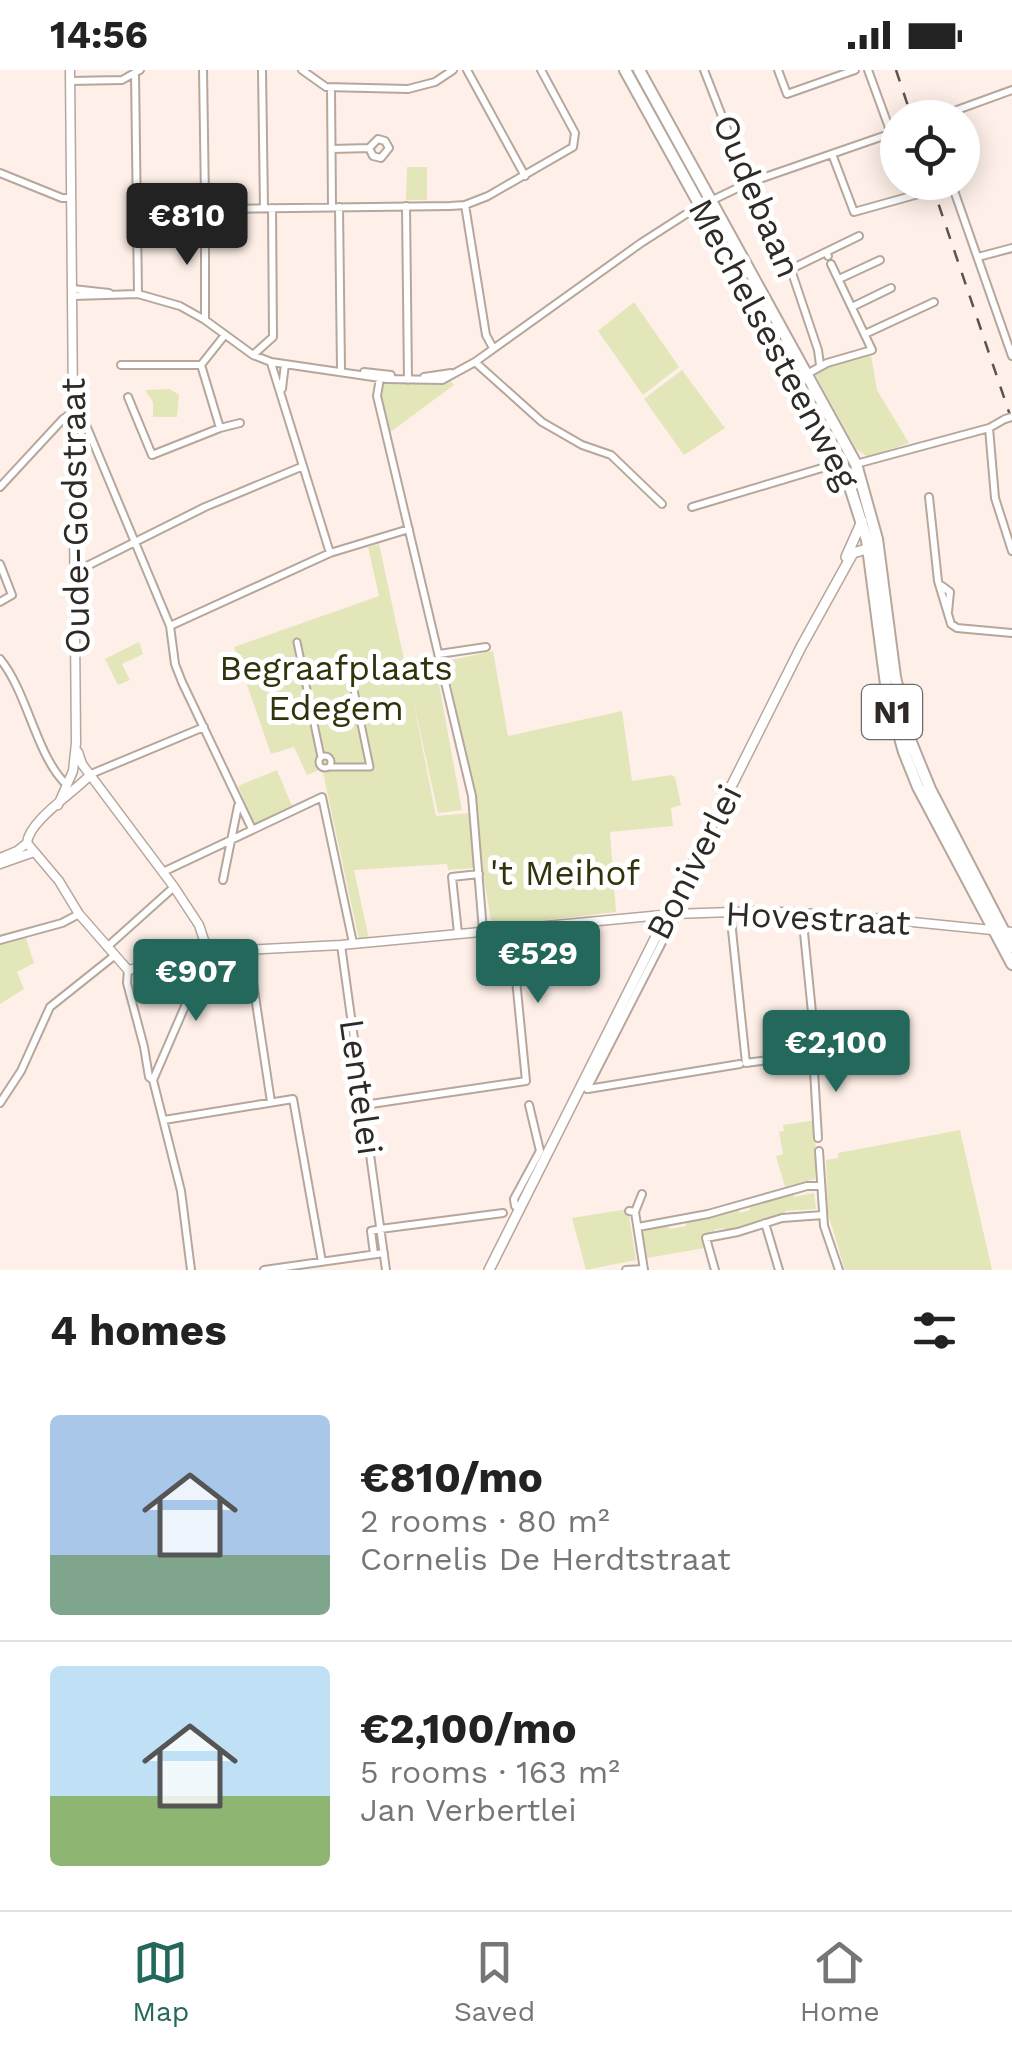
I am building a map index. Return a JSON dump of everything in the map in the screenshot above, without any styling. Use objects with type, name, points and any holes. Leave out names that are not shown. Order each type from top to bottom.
[{"type":"main road","name":"Mechelsesteenweg","points":[[625,70],[807,374],[856,464],[872,544],[887,692],[904,752],[918,787],[1012,947]]},
{"type":"main road","name":"Mechelsesteenweg","points":[[638,70],[842,462],[872,544]]},
{"type":"main road","name":"Boniverlei","points":[[843,569],[862,521]]},
{"type":"main road","name":"Boniverlei","points":[[489,1270],[545,1152],[584,1089],[843,569],[853,553],[872,544]]},
{"type":"main road","points":[[851,546],[872,544]]},
{"type":"main road","name":"Mechelsesteenweg","points":[[1001,931],[1012,964]]},
{"type":"street","name":"Oude-Godstraat","points":[[70,70],[76,743],[72,787]]},
{"type":"street","points":[[203,70],[204,199]]},
{"type":"street","points":[[253,355],[273,338],[262,70]]},
{"type":"street","points":[[302,70],[331,88],[418,88],[453,70]]},
{"type":"street","points":[[467,70],[526,176]]},
{"type":"street","points":[[205,320],[204,218],[214,208],[464,205],[526,176],[573,147],[575,133],[541,70]]},
{"type":"street","name":"Oudebaan","points":[[704,70],[748,183],[791,268],[820,365]]},
{"type":"street","points":[[778,70],[787,94],[855,70]]},
{"type":"street","points":[[868,70],[881,100]]},
{"type":"street","points":[[70,81],[122,80],[138,72],[138,294]]},
{"type":"street","points":[[331,88],[341,370]]},
{"type":"street","points":[[980,102],[1012,90]]},
{"type":"street","points":[[354,372],[380,378],[426,378],[462,370],[671,222],[748,183],[880,137]]},
{"type":"street","points":[[332,148],[369,148]]},
{"type":"street","points":[[832,154],[854,212],[897,200]]},
{"type":"street","points":[[0,173],[71,198]]},
{"type":"street","points":[[204,199],[214,208]]},
{"type":"street","points":[[204,199],[195,209],[204,218]]},
{"type":"street","points":[[957,200],[1012,356]]},
{"type":"street","points":[[464,205],[486,335],[492,348]]},
{"type":"street","points":[[406,206],[408,378]]},
{"type":"street","points":[[137,209],[195,209]]},
{"type":"street","points":[[791,268],[828,257],[858,236]]},
{"type":"street","points":[[978,257],[1012,248]]},
{"type":"street","points":[[807,374],[820,365],[872,350],[828,257]]},
{"type":"street","points":[[839,279],[880,260]]},
{"type":"street","points":[[852,307],[891,288]]},
{"type":"street","points":[[73,293],[138,294],[180,306],[253,355],[271,362],[408,378]]},
{"type":"street","points":[[864,334],[934,302]]},
{"type":"street","points":[[201,365],[224,336]]},
{"type":"street","points":[[271,362],[330,553]]},
{"type":"street","points":[[475,362],[542,422],[582,445],[611,455],[662,504]]},
{"type":"street","points":[[281,396],[284,364]]},
{"type":"street","points":[[121,365],[201,365]]},
{"type":"street","points":[[201,365],[220,428]]},
{"type":"street","points":[[380,378],[378,396],[472,796],[483,932]]},
{"type":"street","points":[[128,396],[152,455],[240,422]]},
{"type":"street","points":[[0,487],[55,426],[74,412],[83,418],[170,626],[175,664],[252,829]]},
{"type":"street","points":[[856,464],[989,428],[1008,418]]},
{"type":"street","points":[[989,428],[995,498],[1012,550]]},
{"type":"street","points":[[692,507],[842,462]]},
{"type":"street","points":[[75,572],[205,507],[301,467]]},
{"type":"street","points":[[929,497],[938,580],[951,624],[957,628],[1012,632]]},
{"type":"street","points":[[170,626],[330,553],[409,529]]},
{"type":"street","points":[[0,564],[12,595],[0,602]]},
{"type":"street","points":[[297,642],[320,766],[370,766],[354,690]]},
{"type":"street","points":[[439,654],[486,647]]},
{"type":"street","points":[[0,659],[57,772],[72,787]]},
{"type":"street","points":[[153,1080],[148,1077],[127,984],[128,970],[79,914],[31,846],[34,827],[72,787],[91,774],[204,728]]},
{"type":"street","name":"Oude-Godstraat","points":[[76,743],[82,764],[174,888],[198,925],[208,952]]},
{"type":"street","points":[[57,772],[83,768],[91,774]]},
{"type":"street","points":[[163,872],[322,797],[353,944]]},
{"type":"street","points":[[223,880],[238,805]]},
{"type":"street","points":[[1,861],[31,846]]},
{"type":"street","points":[[458,933],[452,877],[479,874]]},
{"type":"street","points":[[107,947],[174,888]]},
{"type":"street","points":[[730,912],[743,1064]]},
{"type":"street","name":"Hovestraat","points":[[128,970],[208,952],[341,945],[730,912],[802,913],[1001,931]]},
{"type":"street","points":[[802,913],[816,1052],[813,1054],[818,1138]]},
{"type":"street","points":[[0,940],[62,923],[79,914]]},
{"type":"street","points":[[364,1105],[526,1082],[511,929]]},
{"type":"street","name":"Lentelei","points":[[341,945],[380,1230],[379,1254],[386,1270]]},
{"type":"street","points":[[248,950],[271,1102]]},
{"type":"street","points":[[191,1270],[184,1207],[153,1080],[208,952]]},
{"type":"street","points":[[0,1103],[21,1071],[50,1007],[114,956]]},
{"type":"street","points":[[584,1089],[813,1054]]},
{"type":"street","points":[[164,1120],[293,1099],[322,1262]]},
{"type":"street","points":[[529,1105],[545,1152]]},
{"type":"street","points":[[818,1151],[822,1215],[839,1270]]},
{"type":"street","points":[[638,1227],[820,1186]]},
{"type":"street","points":[[626,1270],[644,1269],[632,1211],[642,1194]]},
{"type":"street","points":[[380,1230],[503,1213]]},
{"type":"street","points":[[715,1270],[706,1238],[782,1218],[822,1215]]},
{"type":"street","points":[[765,1224],[778,1270]]},
{"type":"street","points":[[264,1270],[379,1254]]},
{"type":"green space","points":[[407,167],[427,167],[427,200],[406,200]]},
{"type":"green space","points":[[634,302],[679,367],[643,395],[598,331]]},
{"type":"green space","points":[[871,355],[877,390],[909,443],[868,457],[856,449],[814,372]]},
{"type":"green space","points":[[682,370],[725,428],[684,455],[644,399]]},
{"type":"green space","points":[[449,379],[454,385],[389,433],[381,395],[384,384]]},
{"type":"green space","points":[[170,389],[179,395],[177,417],[153,417],[153,402],[145,390]]},
{"type":"green space","name":"Begraafplaats Edegem","points":[[379,544],[407,673],[436,668],[462,810],[438,813],[412,695],[436,816],[470,813],[476,868],[448,870],[447,864],[354,870],[369,939],[359,940],[323,773],[319,770],[307,775],[294,747],[271,754],[234,647],[379,596],[368,547]]},
{"type":"green space","points":[[139,642],[143,654],[122,664],[130,680],[118,685],[105,659]]},
{"type":"green space","name":"'t Meihof","points":[[493,651],[508,736],[622,711],[632,781],[675,777],[681,805],[671,808],[673,826],[610,832],[616,912],[492,926],[447,661]]},
{"type":"green space","points":[[277,770],[292,806],[254,824],[238,786]]},
{"type":"green space","points":[[25,935],[34,963],[17,972],[24,989],[0,1004],[0,942]]},
{"type":"green space","points":[[816,1120],[815,1179],[785,1187],[776,1156],[783,1154],[779,1132],[784,1131],[783,1125]]},
{"type":"green space","points":[[960,1130],[992,1270],[845,1270],[828,1214],[826,1160],[838,1158],[838,1153]]},
{"type":"green space","points":[[792,1192],[794,1197],[814,1193],[816,1209],[785,1211],[785,1216],[725,1233],[724,1228],[714,1230],[714,1234],[702,1236],[705,1248],[647,1258],[642,1230],[645,1228],[686,1226],[686,1221],[738,1208],[740,1213],[750,1210],[749,1205]]},
{"type":"green space","points":[[628,1209],[636,1260],[586,1270],[572,1218]]},
{"type":"railway","points":[[896,70],[906,100]]},
{"type":"railway","points":[[937,200],[1012,421]]}]
